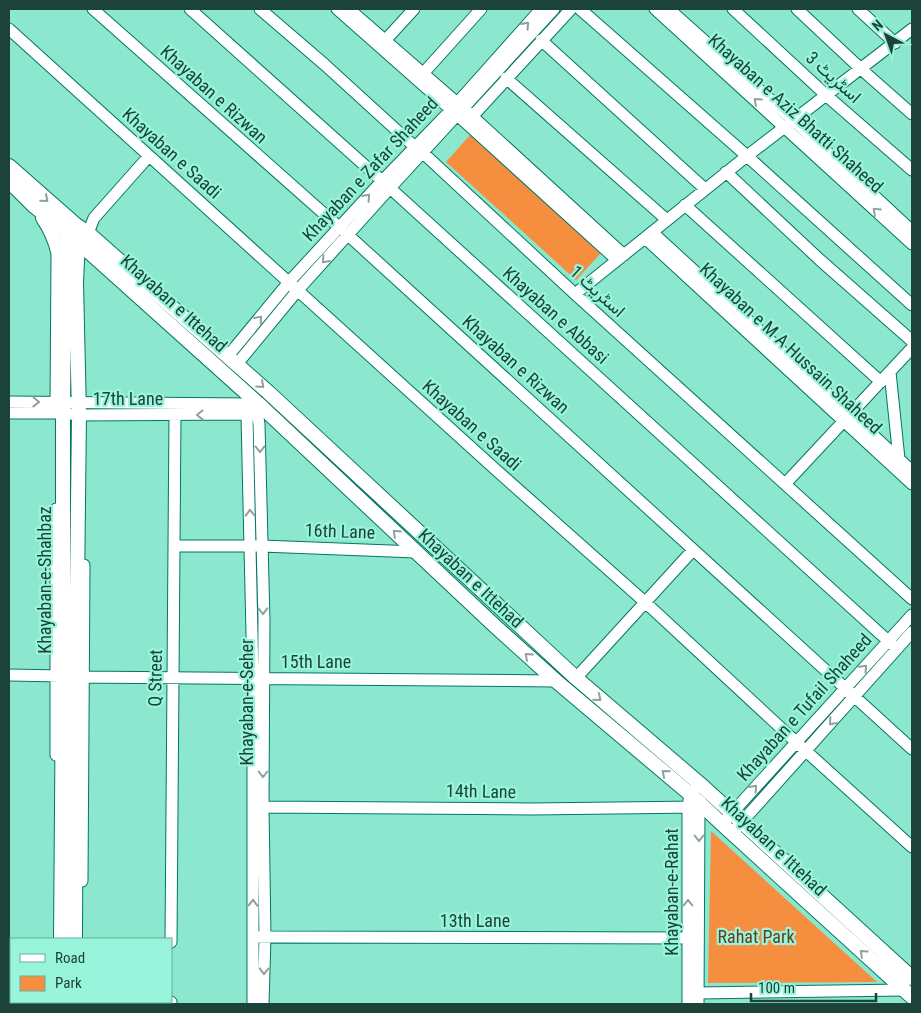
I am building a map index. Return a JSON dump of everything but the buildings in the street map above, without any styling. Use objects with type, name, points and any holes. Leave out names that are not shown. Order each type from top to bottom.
[{"type":"main road","name":"Khayaban e Ittehad","points":[[9,166],[78,233],[127,286],[252,408],[416,552],[556,680],[698,798],[737,817],[910,988]]},
{"type":"main road","name":"Khayaban e Ittehad","points":[[9,181],[34,206],[78,233],[232,360],[576,678],[727,829],[910,988]]},
{"type":"main road","points":[[34,206],[50,229],[74,278],[89,267],[96,268],[115,285],[127,286]]},
{"type":"main road","name":"Khayaban-e-Shahbaz","points":[[75,938],[70,676],[59,408],[78,233]]},
{"type":"main road","name":"Khayaban-e-Shahbaz","points":[[62,938],[81,409],[74,278]]},
{"type":"street","name":"Khayaban e Rizwan","points":[[93,9],[343,232],[912,749]]},
{"type":"street","name":"Khayaban e Abbasi","points":[[190,9],[388,183],[898,648]]},
{"type":"street","name":"اسٹریٹ 1","points":[[260,9],[324,64],[416,152],[912,598]]},
{"type":"street","points":[[337,9],[382,44],[461,112],[620,257]]},
{"type":"street","points":[[350,9],[382,44]]},
{"type":"street","points":[[382,44],[414,9]]},
{"type":"street","points":[[419,77],[481,9]]},
{"type":"street","name":"Khayaban e Zafar Shaheed","points":[[232,360],[293,287],[416,152],[461,112],[541,9]]},
{"type":"street","points":[[461,112],[554,9]]},
{"type":"street","points":[[461,112],[506,78],[570,9]]},
{"type":"street","points":[[580,9],[912,305]]},
{"type":"street","name":"Khayaban e Aziz Bhatti Shaheed","points":[[655,9],[912,230]]},
{"type":"street","name":"Khayaban e Aziz Bhatti Shaheed","points":[[669,9],[912,244]]},
{"type":"street","name":"اسٹریٹ 3","points":[[733,9],[827,96],[912,170]]},
{"type":"street","points":[[796,9],[912,114]]},
{"type":"street","points":[[858,9],[895,43]]},
{"type":"street","name":"Khayaban e Saadi","points":[[9,29],[293,287],[646,603],[912,847]]},
{"type":"street","points":[[575,294],[726,172],[912,29]]},
{"type":"street","points":[[541,40],[705,189]]},
{"type":"street","points":[[506,78],[667,220]]},
{"type":"street","points":[[78,233],[94,218],[149,156]]},
{"type":"street","points":[[726,172],[820,260],[912,342]]},
{"type":"street","points":[[685,205],[880,382]]},
{"type":"street","name":"Khayaban e M A Hussain Shaheed","points":[[648,235],[847,418],[912,484]]},
{"type":"street","points":[[57,244],[59,408]]},
{"type":"street","points":[[786,484],[912,348]]},
{"type":"street","points":[[890,372],[899,459]]},
{"type":"street","name":"17th Lane","points":[[9,402],[59,408],[174,415],[245,414],[252,408]]},
{"type":"street","name":"17th Lane","points":[[9,413],[59,408]]},
{"type":"street","name":"17th Lane","points":[[81,409],[252,408]]},
{"type":"street","name":"Khayaban-e-Seher","points":[[252,408],[258,415],[259,424],[256,546],[258,678],[263,806],[265,938],[263,1004]]},
{"type":"street","name":"Q Street","points":[[171,938],[174,415]]},
{"type":"street","name":"Khayaban e M A Hussain Shaheed","points":[[847,418],[912,471]]},
{"type":"street","name":"16th Lane","points":[[174,546],[256,546],[416,552]]},
{"type":"street","points":[[576,678],[694,550]]},
{"type":"street","name":"Khayaban e Tufail Shaheed","points":[[727,829],[796,742],[912,615]]},
{"type":"street","name":"Khayaban e Tufail Shaheed","points":[[737,817],[806,751],[912,632]]},
{"type":"street","name":"15th Lane","points":[[9,675],[173,678],[556,680]]},
{"type":"street","points":[[56,938],[70,676]]},
{"type":"street","points":[[70,676],[82,938]]},
{"type":"street","name":"Khayaban-e-Seher","points":[[253,1004],[252,938],[258,678]]},
{"type":"street","points":[[698,798],[693,938],[698,999],[910,988]]},
{"type":"street","name":"14th Lane","points":[[263,806],[531,809],[698,798]]},
{"type":"street","name":"13th Lane","points":[[252,938],[693,938]]},
{"type":"street","name":"Khayaban-e-Rahat","points":[[688,1004],[693,938]]},
{"type":"green space","points":[[470,135],[601,253],[576,280],[446,162]]},
{"type":"green space","name":"Rahat Park","points":[[711,831],[877,982],[708,983]]}]
